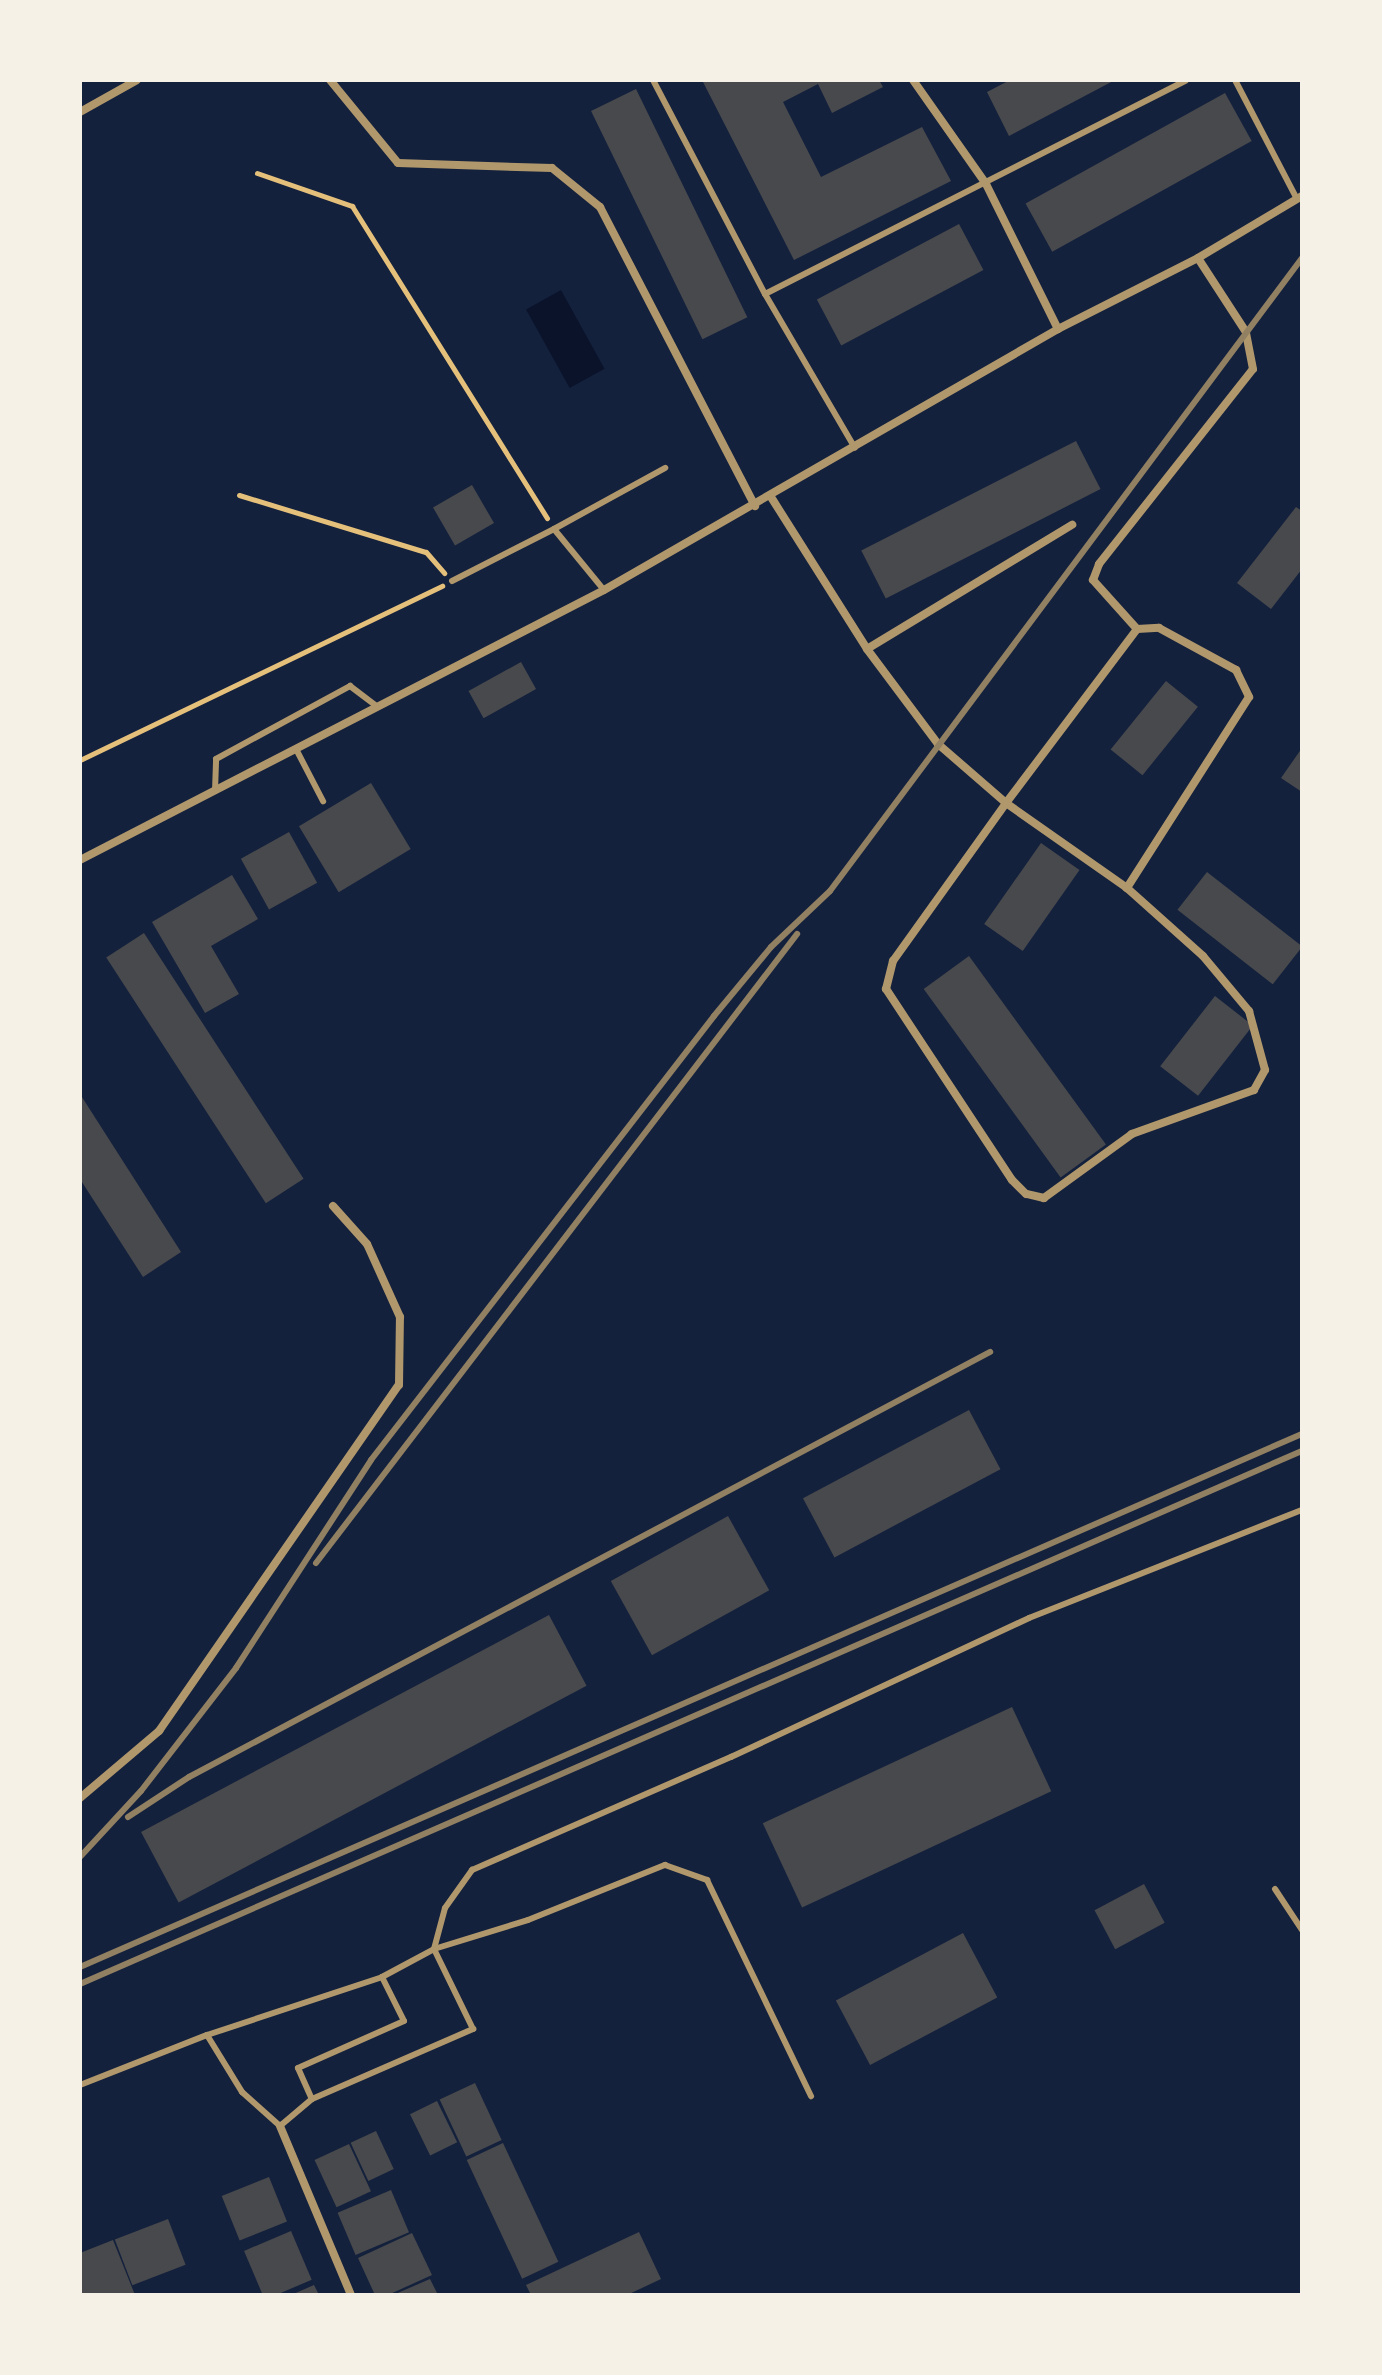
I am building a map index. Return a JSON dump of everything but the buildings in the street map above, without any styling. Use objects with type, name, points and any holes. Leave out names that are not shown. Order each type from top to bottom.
[{"type":"street","points":[[80,112],[137,80]]},
{"type":"street","points":[[330,80],[398,163],[552,168],[600,207],[755,506]]},
{"type":"street","points":[[913,80],[986,184],[1058,329]]},
{"type":"street","points":[[80,860],[604,590],[771,497],[1058,329],[1198,258],[1300,198]]},
{"type":"street","points":[[1137,629],[1093,580],[1099,564],[1253,369],[1246,332],[1198,258]]},
{"type":"street","points":[[771,497],[867,649],[938,744],[1006,803],[1127,888],[1203,956],[1249,1011],[1265,1070],[1254,1090],[1132,1134],[1044,1198],[1026,1194],[1012,1180],[886,989],[893,961],[1006,803],[1137,629]]},
{"type":"street","points":[[867,649],[1072,525]]},
{"type":"street","points":[[1127,888],[1249,697],[1236,670],[1159,628],[1137,629]]},
{"type":"street","points":[[80,1798],[159,1731],[399,1385],[400,1317],[367,1244],[333,1206]]},
{"type":"street","points":[[280,2126],[351,2295]]},
{"type":"lane","points":[[653,80],[765,294],[855,448]]},
{"type":"lane","points":[[765,294],[1186,80]]},
{"type":"lane","points":[[1235,80],[1300,198]]},
{"type":"lane","points":[[452,581],[665,468]]},
{"type":"lane","points":[[554,529],[604,590]]},
{"type":"lane","points":[[215,791],[216,759],[350,686],[378,707]]},
{"type":"lane","points":[[296,749],[323,801]]},
{"type":"lane","points":[[207,2035],[242,2092],[280,2126],[312,2099],[473,2029],[434,1949],[445,1908],[472,1870],[731,1757],[1029,1618],[1302,1510]]},
{"type":"lane","points":[[80,2085],[207,2035],[382,1977],[434,1949],[528,1920],[665,1865],[707,1880],[811,2096]]},
{"type":"lane","points":[[1275,1889],[1302,1930]]},
{"type":"lane","points":[[312,2099],[298,2068],[404,2021],[382,1977]]},
{"type":"path","points":[[257,173],[352,206],[554,529]]},
{"type":"path","points":[[80,760],[452,581],[426,552],[239,495]]},
{"type":"water","points":[[561,290],[605,369],[570,388],[526,309]]},
{"type":"railway","points":[[80,1857],[141,1791],[236,1668],[371,1460],[714,1016],[771,947],[830,891],[1302,258]]},
{"type":"railway","points":[[316,1563],[797,934]]},
{"type":"railway","points":[[128,1817],[189,1777],[990,1352]]},
{"type":"railway","points":[[80,1967],[1302,1434]]},
{"type":"railway","points":[[80,1984],[1302,1451]]}]
